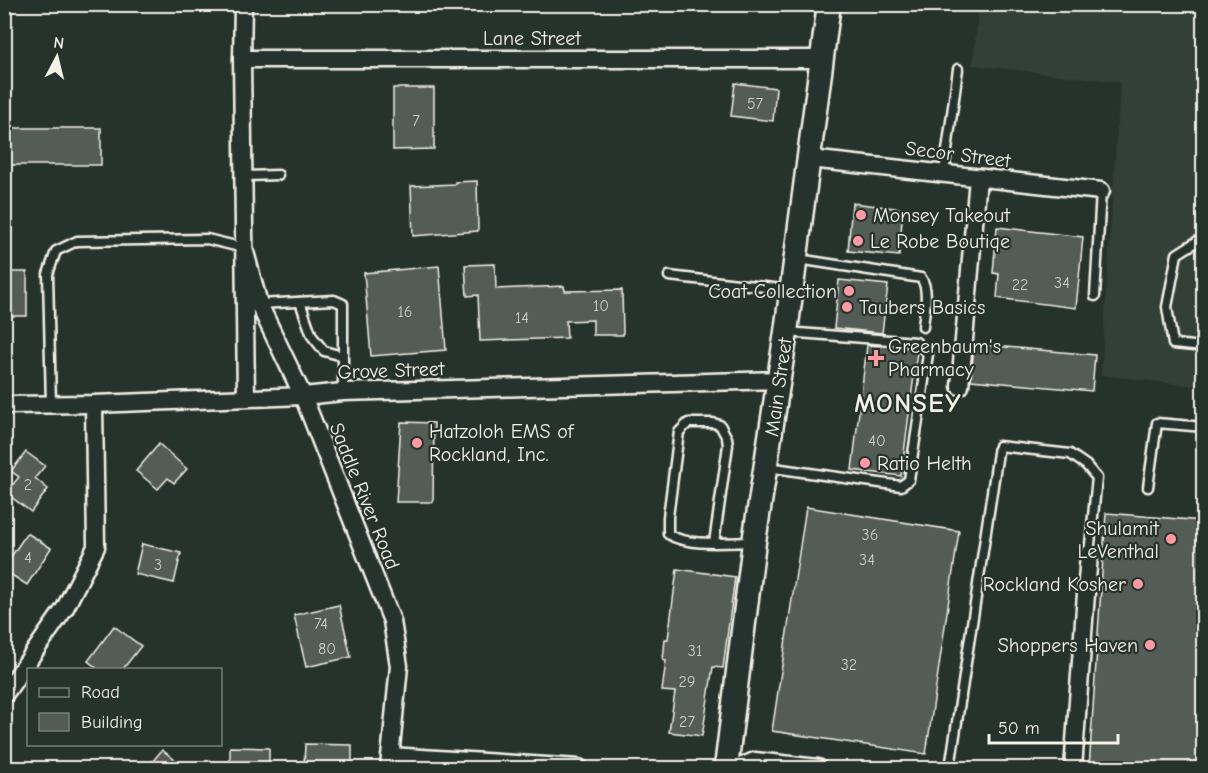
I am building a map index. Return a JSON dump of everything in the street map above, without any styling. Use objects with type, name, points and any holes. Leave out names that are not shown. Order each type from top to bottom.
[{"type":"main road","name":"Main Street","points":[[726,768],[754,542],[780,380],[829,4]]},
{"type":"street","name":"Saddle River Road","points":[[243,4],[246,397]]},
{"type":"street","name":"Lane Street","points":[[242,59],[821,59]]},
{"type":"street","name":"Secor Street","points":[[810,159],[1101,190]]},
{"type":"street","points":[[960,386],[978,178]]},
{"type":"street","name":"Saddle River Road","points":[[244,248],[260,304],[303,396],[392,621],[399,666],[390,762]]},
{"type":"street","name":"Grove Street","points":[[4,405],[303,396],[343,392],[780,380]]},
{"type":"street","points":[[4,695],[65,608],[96,547],[94,404]]},
{"type":"street","points":[[1073,768],[1089,554]]},
{"type":"street","points":[[738,768],[755,761],[818,768]]},
{"type":"street","points":[[390,762],[579,768]]},
{"type":"lane","points":[[944,172],[958,69]]},
{"type":"lane","points":[[243,176],[278,175]]},
{"type":"lane","points":[[1095,296],[1101,190]]},
{"type":"lane","points":[[1203,237],[1177,254],[1167,307],[1173,344],[1203,347]]},
{"type":"lane","points":[[51,405],[48,274],[56,251],[77,241],[207,239],[244,248]]},
{"type":"lane","points":[[795,258],[921,278],[924,281],[925,295],[923,327]]},
{"type":"lane","points":[[669,276],[791,290]]},
{"type":"lane","points":[[260,304],[334,300],[343,304],[343,392]]},
{"type":"lane","points":[[300,302],[312,336],[324,351],[342,356]]},
{"type":"lane","points":[[766,467],[901,486],[909,480],[927,354],[916,342],[864,336],[786,332]]},
{"type":"lane","points":[[714,543],[728,445],[727,438],[720,425],[688,423],[679,432],[668,534],[675,538],[714,543],[754,542]]},
{"type":"lane","points":[[1148,487],[1157,423],[1203,427]]},
{"type":"lane","points":[[950,768],[999,446],[1070,454],[1086,465],[1097,478],[1089,554]]},
{"type":"shaded area","points":[[979,5],[1203,5],[1203,387],[1101,375],[1120,82],[973,65]]},
{"type":"building","points":[[735,83],[776,88],[773,121],[731,116]]},
{"type":"building","points":[[393,88],[434,88],[434,149],[393,150]]},
{"type":"building","points":[[4,128],[101,128],[101,165],[4,165]]},
{"type":"building","points":[[477,181],[478,231],[413,236],[411,186]]},
{"type":"building","points":[[852,203],[903,209],[899,256],[848,251]]},
{"type":"building","points":[[997,227],[1083,237],[1076,308],[997,298],[999,274],[993,273]]},
{"type":"building","points":[[495,264],[496,289],[564,286],[565,291],[622,290],[623,335],[593,335],[593,320],[566,321],[567,338],[480,341],[478,295],[467,296],[465,265]]},
{"type":"building","points":[[439,266],[446,350],[371,356],[364,273]]},
{"type":"building","points":[[4,272],[27,272],[27,316],[4,316]]},
{"type":"building","points":[[839,280],[888,285],[882,333],[834,328]]},
{"type":"building","points":[[974,344],[1095,355],[1092,391],[971,380]]},
{"type":"building","points":[[867,345],[913,348],[917,352],[901,476],[852,470]]},
{"type":"building","name":"Hatzoloh EMS of Rockland, Inc.","points":[[401,422],[434,423],[433,502],[396,502]]},
{"type":"building","points":[[159,444],[187,469],[174,483],[168,478],[158,489],[136,471]]},
{"type":"building","points":[[26,452],[45,466],[35,478],[48,489],[31,512],[6,493],[19,477],[11,471]]},
{"type":"building","points":[[806,507],[959,531],[926,754],[772,731]]},
{"type":"building","name":"Shoppers Haven","points":[[1106,513],[1203,521],[1203,768],[1089,768]]},
{"type":"building","points":[[27,533],[51,548],[27,585],[4,570],[4,567]]},
{"type":"building","points":[[142,544],[181,553],[174,583],[135,574]]},
{"type":"building","points":[[677,569],[735,577],[723,668],[713,667],[702,736],[669,732],[675,692],[662,691],[666,661],[663,660],[665,639],[668,639]]},
{"type":"building","points":[[339,605],[351,657],[306,667],[294,615]]},
{"type":"building","points":[[114,626],[141,646],[124,668],[97,668],[88,661]]},
{"type":"building","points":[[305,744],[352,745],[352,768],[304,768]]},
{"type":"building","points":[[230,747],[269,748],[269,768],[230,768]]},
{"type":"building","points":[[162,750],[186,768],[147,768]]},
{"type":"place","name":"Monsey Takeout","points":[[861,215]]},
{"type":"place","name":"Le Robe Boutiqe","points":[[858,241]]},
{"type":"place","name":"Coat Collection","points":[[849,291]]},
{"type":"place","name":"Taubers Basics","points":[[847,307]]},
{"type":"place","name":"Greenbaum's Pharmacy","points":[[876,358]]},
{"type":"place","name":"Hatzoloh EMS of Rockland, Inc.","points":[[417,443]]},
{"type":"place","name":"Ratio Helth","points":[[865,463]]},
{"type":"place","name":"Shulamit LeVenthal","points":[[1171,539]]},
{"type":"place","name":"Rockland Kosher","points":[[1138,584]]},
{"type":"place","name":"Shoppers Haven","points":[[1150,645]]},
{"type":"district","name":"MONSEY","points":[[908,403]]}]
